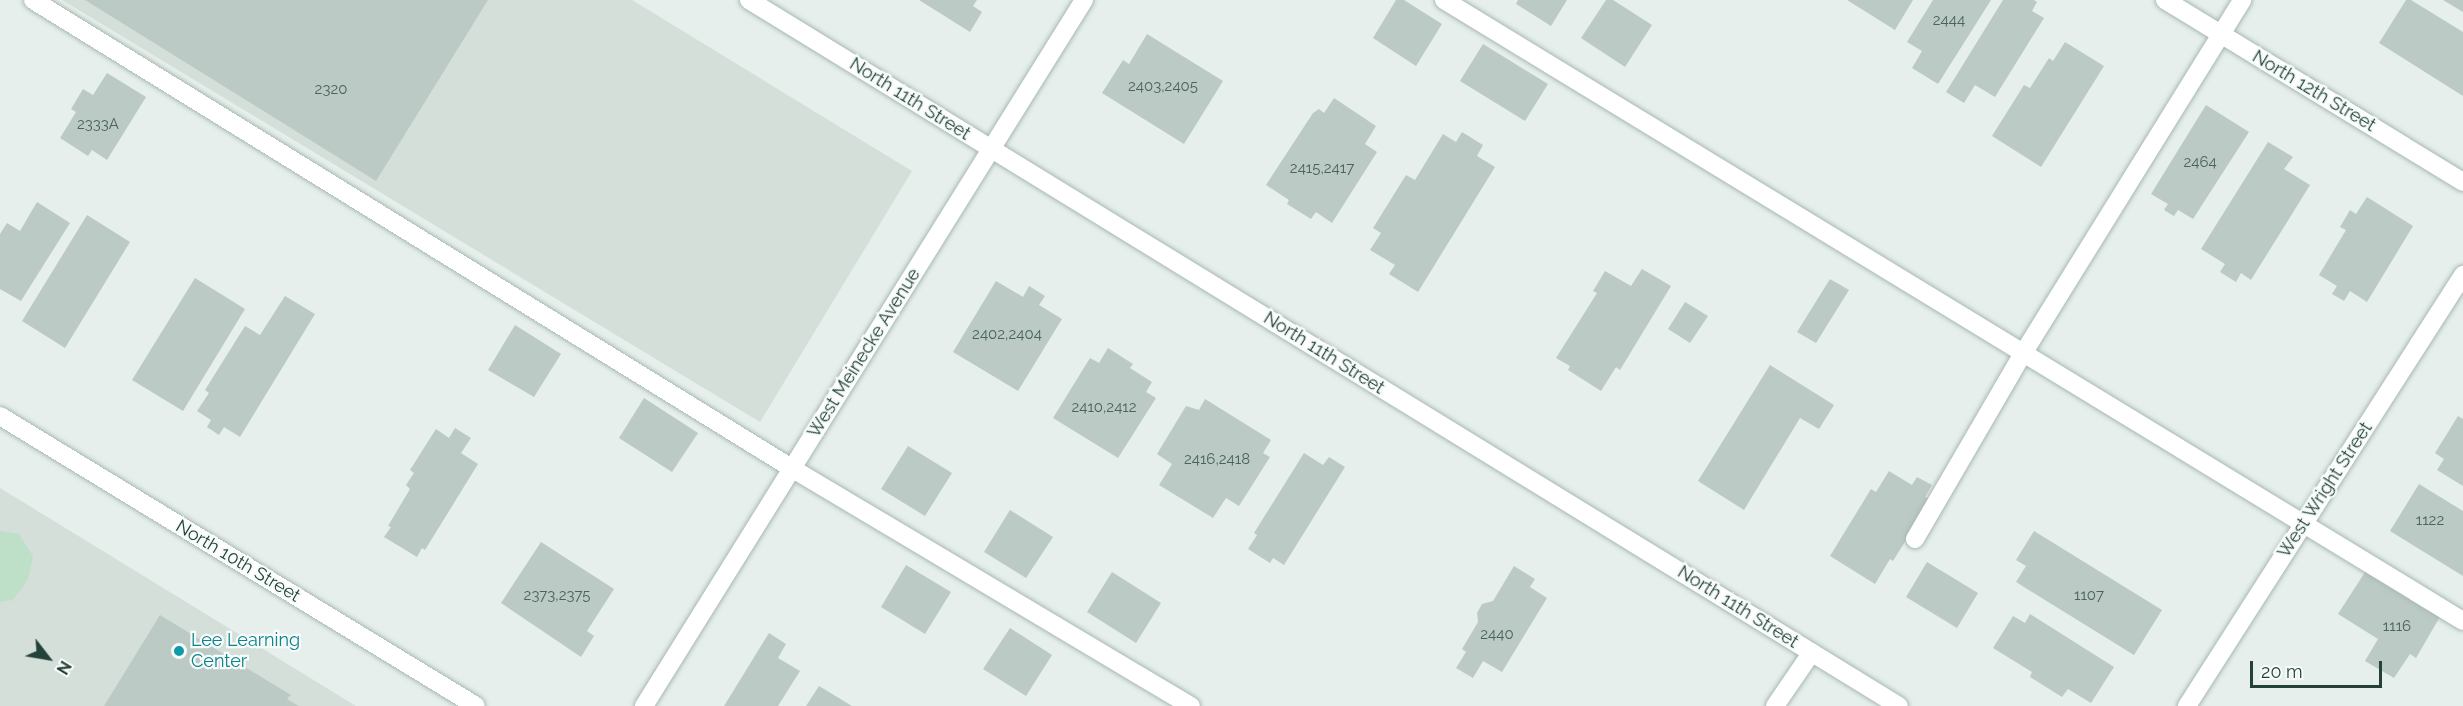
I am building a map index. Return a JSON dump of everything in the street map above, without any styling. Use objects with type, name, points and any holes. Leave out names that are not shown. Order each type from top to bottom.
[{"type":"street","points":[[33,0],[793,469],[1191,706]]},
{"type":"street","name":"North 11th Street","points":[[749,0],[1899,706]]},
{"type":"street","name":"West Meinecke Avenue","points":[[644,706],[1084,0]]},
{"type":"street","points":[[1444,0],[2463,621]]},
{"type":"street","name":"North 12th Street","points":[[2164,0],[2463,182]]},
{"type":"street","points":[[1915,539],[2024,352],[2242,0]]},
{"type":"street","name":"West Wright Street","points":[[2187,706],[2463,275]]},
{"type":"street","name":"North 10th Street","points":[[0,416],[476,706]]},
{"type":"street","points":[[1776,706],[1812,652]]},
{"type":"shaded area","points":[[62,0],[632,0],[912,171],[760,422]]},
{"type":"shaded area","points":[[0,488],[356,706],[0,706]]},
{"type":"green space","points":[[0,531],[19,534],[33,556],[28,580],[13,600],[0,602]]},
{"type":"building","points":[[85,0],[488,0],[376,181]]},
{"type":"building","points":[[919,0],[977,0],[973,6],[982,12],[970,32]]},
{"type":"building","points":[[1396,0],[1404,0],[1442,24],[1416,66],[1373,38]]},
{"type":"building","points":[[1518,0],[1567,0],[1551,26],[1516,4]]},
{"type":"building","points":[[1606,0],[1613,0],[1652,25],[1625,67],[1581,38]]},
{"type":"building","points":[[1847,0],[1913,0],[1895,30]]},
{"type":"building","points":[[1933,0],[1991,0],[1938,84],[1912,68],[1922,51],[1907,42]]},
{"type":"building","points":[[2003,0],[2034,0],[2037,2],[2032,11],[2044,18],[1995,97],[1975,85],[1964,103],[1946,92]]},
{"type":"building","points":[[2406,0],[2411,0],[2463,32],[2463,96],[2379,43]]},
{"type":"building","points":[[2443,0],[2463,0],[2463,12]]},
{"type":"building","points":[[1147,34],[1223,81],[1184,144],[1102,93],[1123,60],[1129,64]]},
{"type":"building","points":[[2065,42],[2104,66],[2041,167],[1992,136],[2024,85],[2030,88],[2049,58],[2053,61]]},
{"type":"building","points":[[1483,44],[1548,84],[1525,121],[1460,81]]},
{"type":"building","points":[[107,73],[146,97],[107,160],[92,150],[88,156],[60,138],[76,112],[71,109],[83,89],[93,95]]},
{"type":"building","points":[[1334,98],[1376,126],[1365,144],[1377,152],[1332,223],[1316,212],[1311,219],[1287,204],[1289,200],[1266,185],[1313,113],[1319,109],[1324,113]]},
{"type":"building","points":[[2206,105],[2249,132],[2193,219],[2178,210],[2174,216],[2164,210],[2168,204],[2151,194]]},
{"type":"building","points":[[1462,132],[1483,145],[1477,156],[1495,167],[1418,292],[1389,274],[1395,265],[1370,250],[1381,233],[1373,228],[1406,175],[1415,180],[1443,134],[1456,142]]},
{"type":"building","points":[[2268,142],[2293,157],[2284,169],[2310,185],[2251,280],[2241,273],[2236,282],[2220,272],[2225,264],[2201,249]]},
{"type":"building","points":[[2367,197],[2413,226],[2367,302],[2350,291],[2344,301],[2332,294],[2337,286],[2319,275],[2346,230],[2340,227],[2350,210],[2356,214]]},
{"type":"building","points":[[37,202],[70,223],[21,301],[0,289],[0,234],[7,223],[20,231]]},
{"type":"building","points":[[87,215],[130,242],[65,348],[22,321]]},
{"type":"building","points":[[1642,269],[1671,286],[1620,370],[1616,367],[1601,391],[1568,370],[1570,366],[1556,358],[1597,293],[1593,291],[1605,271],[1631,286]]},
{"type":"building","points":[[195,278],[245,309],[183,411],[132,380]]},
{"type":"building","points":[[1830,279],[1849,290],[1816,343],[1797,332]]},
{"type":"building","points":[[996,281],[1023,297],[1029,286],[1045,296],[1039,305],[1062,319],[1018,391],[953,352]]},
{"type":"building","points":[[285,296],[315,314],[240,437],[224,427],[219,435],[207,427],[211,420],[197,411],[209,393],[205,390],[245,326],[260,335]]},
{"type":"building","points":[[1685,302],[1708,316],[1690,343],[1668,329]]},
{"type":"building","points":[[515,325],[561,354],[534,397],[488,370]]},
{"type":"building","points":[[1108,348],[1133,364],[1130,368],[1152,382],[1146,392],[1156,398],[1118,458],[1053,418],[1090,358],[1099,363]]},
{"type":"building","points":[[1770,365],[1834,405],[1819,429],[1800,418],[1744,510],[1698,481]]},
{"type":"building","points":[[644,398],[698,433],[672,472],[619,438]]},
{"type":"building","points":[[1205,399],[1271,440],[1263,453],[1270,457],[1239,506],[1226,498],[1213,518],[1159,485],[1172,464],[1157,454],[1186,406],[1199,410]]},
{"type":"building","points":[[2458,416],[2463,419],[2463,486],[2437,470],[2444,459],[2435,453]]},
{"type":"building","points":[[455,428],[471,438],[461,453],[478,464],[425,550],[422,548],[417,557],[384,537],[410,489],[406,485],[414,473],[410,470],[436,429],[449,438]]},
{"type":"building","points":[[908,446],[952,473],[925,516],[881,489]]},
{"type":"building","points":[[1304,453],[1323,465],[1329,457],[1345,467],[1284,565],[1273,558],[1270,563],[1248,549],[1257,535],[1254,533]]},
{"type":"building","points":[[1889,471],[1912,485],[1917,477],[1932,485],[1925,497],[1931,500],[1893,561],[1890,559],[1875,584],[1830,556],[1871,489],[1876,492]]},
{"type":"building","points":[[2419,484],[2463,511],[2463,576],[2390,531]]},
{"type":"building","points":[[1010,510],[1053,537],[1026,578],[984,552]]},
{"type":"building","points":[[2034,531],[2162,610],[2134,655],[2016,582],[2026,566],[2016,560]]},
{"type":"building","points":[[541,542],[614,589],[587,631],[594,636],[581,657],[501,603]]},
{"type":"building","points":[[1927,562],[1978,593],[1957,628],[1906,597]]},
{"type":"building","points":[[906,565],[951,592],[925,634],[881,607]]},
{"type":"building","points":[[1514,566],[1535,579],[1530,587],[1547,598],[1502,672],[1483,661],[1473,678],[1456,668],[1466,652],[1462,649],[1478,622],[1477,613],[1482,604],[1493,601]]},
{"type":"building","points":[[2367,569],[2441,615],[2416,658],[2410,654],[2394,678],[2365,661],[2378,639],[2338,614]]},
{"type":"building","points":[[1112,572],[1161,603],[1136,643],[1087,612]]},
{"type":"building","points":[[2030,614],[2114,667],[2091,703],[2068,689],[2062,697],[2030,677],[2032,672],[1993,648],[2013,616],[2025,623]]},
{"type":"building","name":"Lee Learning Center","points":[[160,615],[291,695],[287,699],[299,706],[104,706]]},
{"type":"building","points":[[1010,628],[1052,655],[1026,696],[983,669]]},
{"type":"building","points":[[769,633],[786,644],[778,658],[800,671],[778,706],[724,706]]},
{"type":"building","points":[[819,686],[852,706],[806,706]]},
{"type":"place","name":"Lee Learning Center","points":[[179,651]]}]
